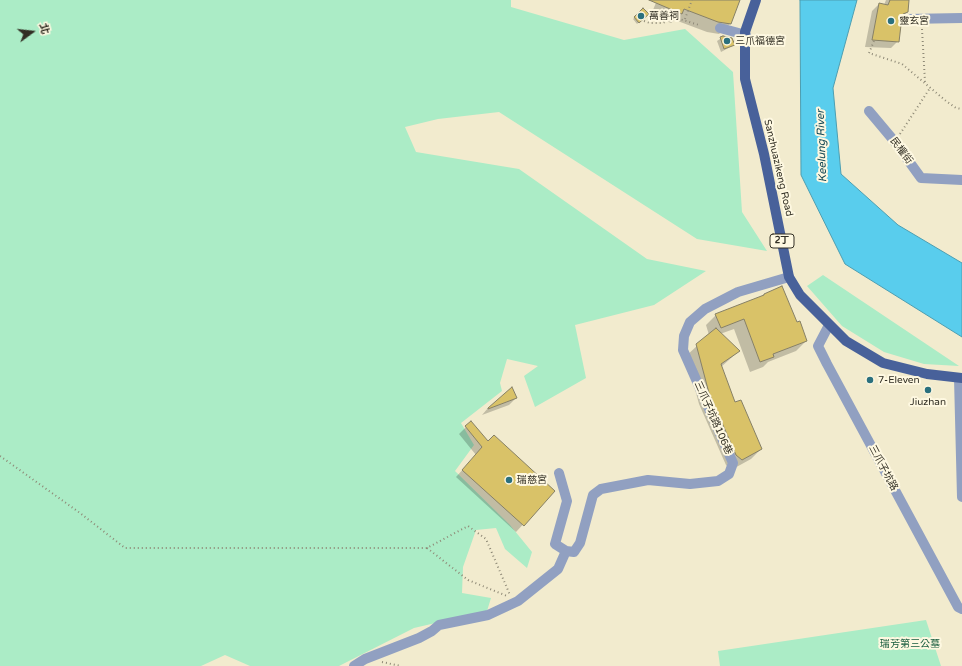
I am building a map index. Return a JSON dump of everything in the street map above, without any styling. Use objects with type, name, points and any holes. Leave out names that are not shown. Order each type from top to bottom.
[{"type":"main road","name":"Sanzhuazikeng Road","points":[[756,0],[746,35],[745,79],[764,154],[789,277],[800,295],[846,341],[883,363],[927,374],[961,378]]},
{"type":"street","points":[[908,19],[962,18]]},
{"type":"street","points":[[720,28],[746,35]]},
{"type":"street","name":"民權街","points":[[869,111],[895,142],[921,178],[962,180]]},
{"type":"street","name":"三爪子坑路106巷","points":[[566,551],[574,552],[580,543],[593,495],[601,489],[648,480],[690,484],[711,482],[718,481],[729,474],[733,463],[683,350],[684,336],[690,322],[705,309],[738,292],[789,277]]},
{"type":"street","name":"三爪子坑路","points":[[829,325],[818,346],[958,607],[962,609]]},
{"type":"street","points":[[961,378],[962,497]]},
{"type":"street","points":[[355,666],[366,659],[419,638],[432,631],[439,625],[488,615],[518,601],[558,569],[566,551],[555,544],[566,501],[560,473]]},
{"type":"path","points":[[684,20],[692,0]]},
{"type":"path","points":[[644,20],[663,23],[673,17],[699,25]]},
{"type":"path","points":[[922,18],[925,83]]},
{"type":"path","points":[[874,40],[869,54],[902,64],[946,101],[956,108],[962,109]]},
{"type":"path","points":[[895,142],[930,88]]},
{"type":"path","points":[[0,456],[80,513],[125,548],[427,548],[468,526],[486,539],[511,598],[468,580],[427,548]]},
{"type":"green space","points":[[0,0],[511,0],[511,7],[624,40],[685,29],[733,72],[742,212],[767,251],[697,239],[499,112],[438,119],[405,127],[416,152],[519,169],[647,259],[706,271],[654,305],[575,325],[586,378],[535,407],[524,376],[538,366],[507,359],[500,383],[502,391],[461,423],[474,445],[455,471],[510,525],[532,552],[527,568],[505,549],[496,528],[476,530],[463,567],[462,593],[491,598],[487,611],[414,628],[339,666],[250,666],[225,655],[201,666],[0,666]]},
{"type":"green space","points":[[823,275],[959,366],[924,364],[884,352],[842,326],[807,286]]},
{"type":"green space","name":"瑞芳第三公墓","points":[[926,620],[941,666],[720,666],[718,651]]},
{"type":"water","name":"Keelung River","points":[[800,0],[857,0],[833,88],[841,174],[898,225],[962,263],[962,337],[845,264],[801,175]]},
{"type":"building","points":[[649,0],[740,0],[731,24],[718,22],[684,9],[682,14]]},
{"type":"building","name":"靈玄宮","points":[[890,0],[909,0],[908,12],[903,14],[901,19],[904,25],[901,25],[899,42],[872,40],[879,3],[888,5]]},
{"type":"building","name":"萬善祠","points":[[643,8],[649,14],[639,23],[634,17]]},
{"type":"building","name":"三爪福德宮","points":[[723,36],[732,38],[735,45],[724,49],[720,37]]},
{"type":"building","points":[[782,286],[797,322],[800,321],[807,341],[773,354],[774,357],[760,362],[744,319],[721,328],[715,314],[764,295]]},
{"type":"building","points":[[716,328],[740,351],[721,364],[735,402],[741,400],[762,449],[742,460],[736,455],[709,393],[696,344]]},
{"type":"building","points":[[512,387],[517,398],[488,409],[488,408]]},
{"type":"building","name":"瑞慈宮","points":[[471,421],[488,441],[494,435],[555,491],[524,526],[462,470],[482,447],[465,426]]},
{"type":"place","name":"萬善祠","points":[[641,16]]},
{"type":"place","name":"靈玄宮","points":[[891,21]]},
{"type":"place","name":"三爪福德宮","points":[[727,41]]},
{"type":"place","name":"7-Eleven","points":[[870,380]]},
{"type":"place","name":"Jiuzhan","points":[[928,390]]},
{"type":"place","name":"瑞慈宮","points":[[509,480]]}]
